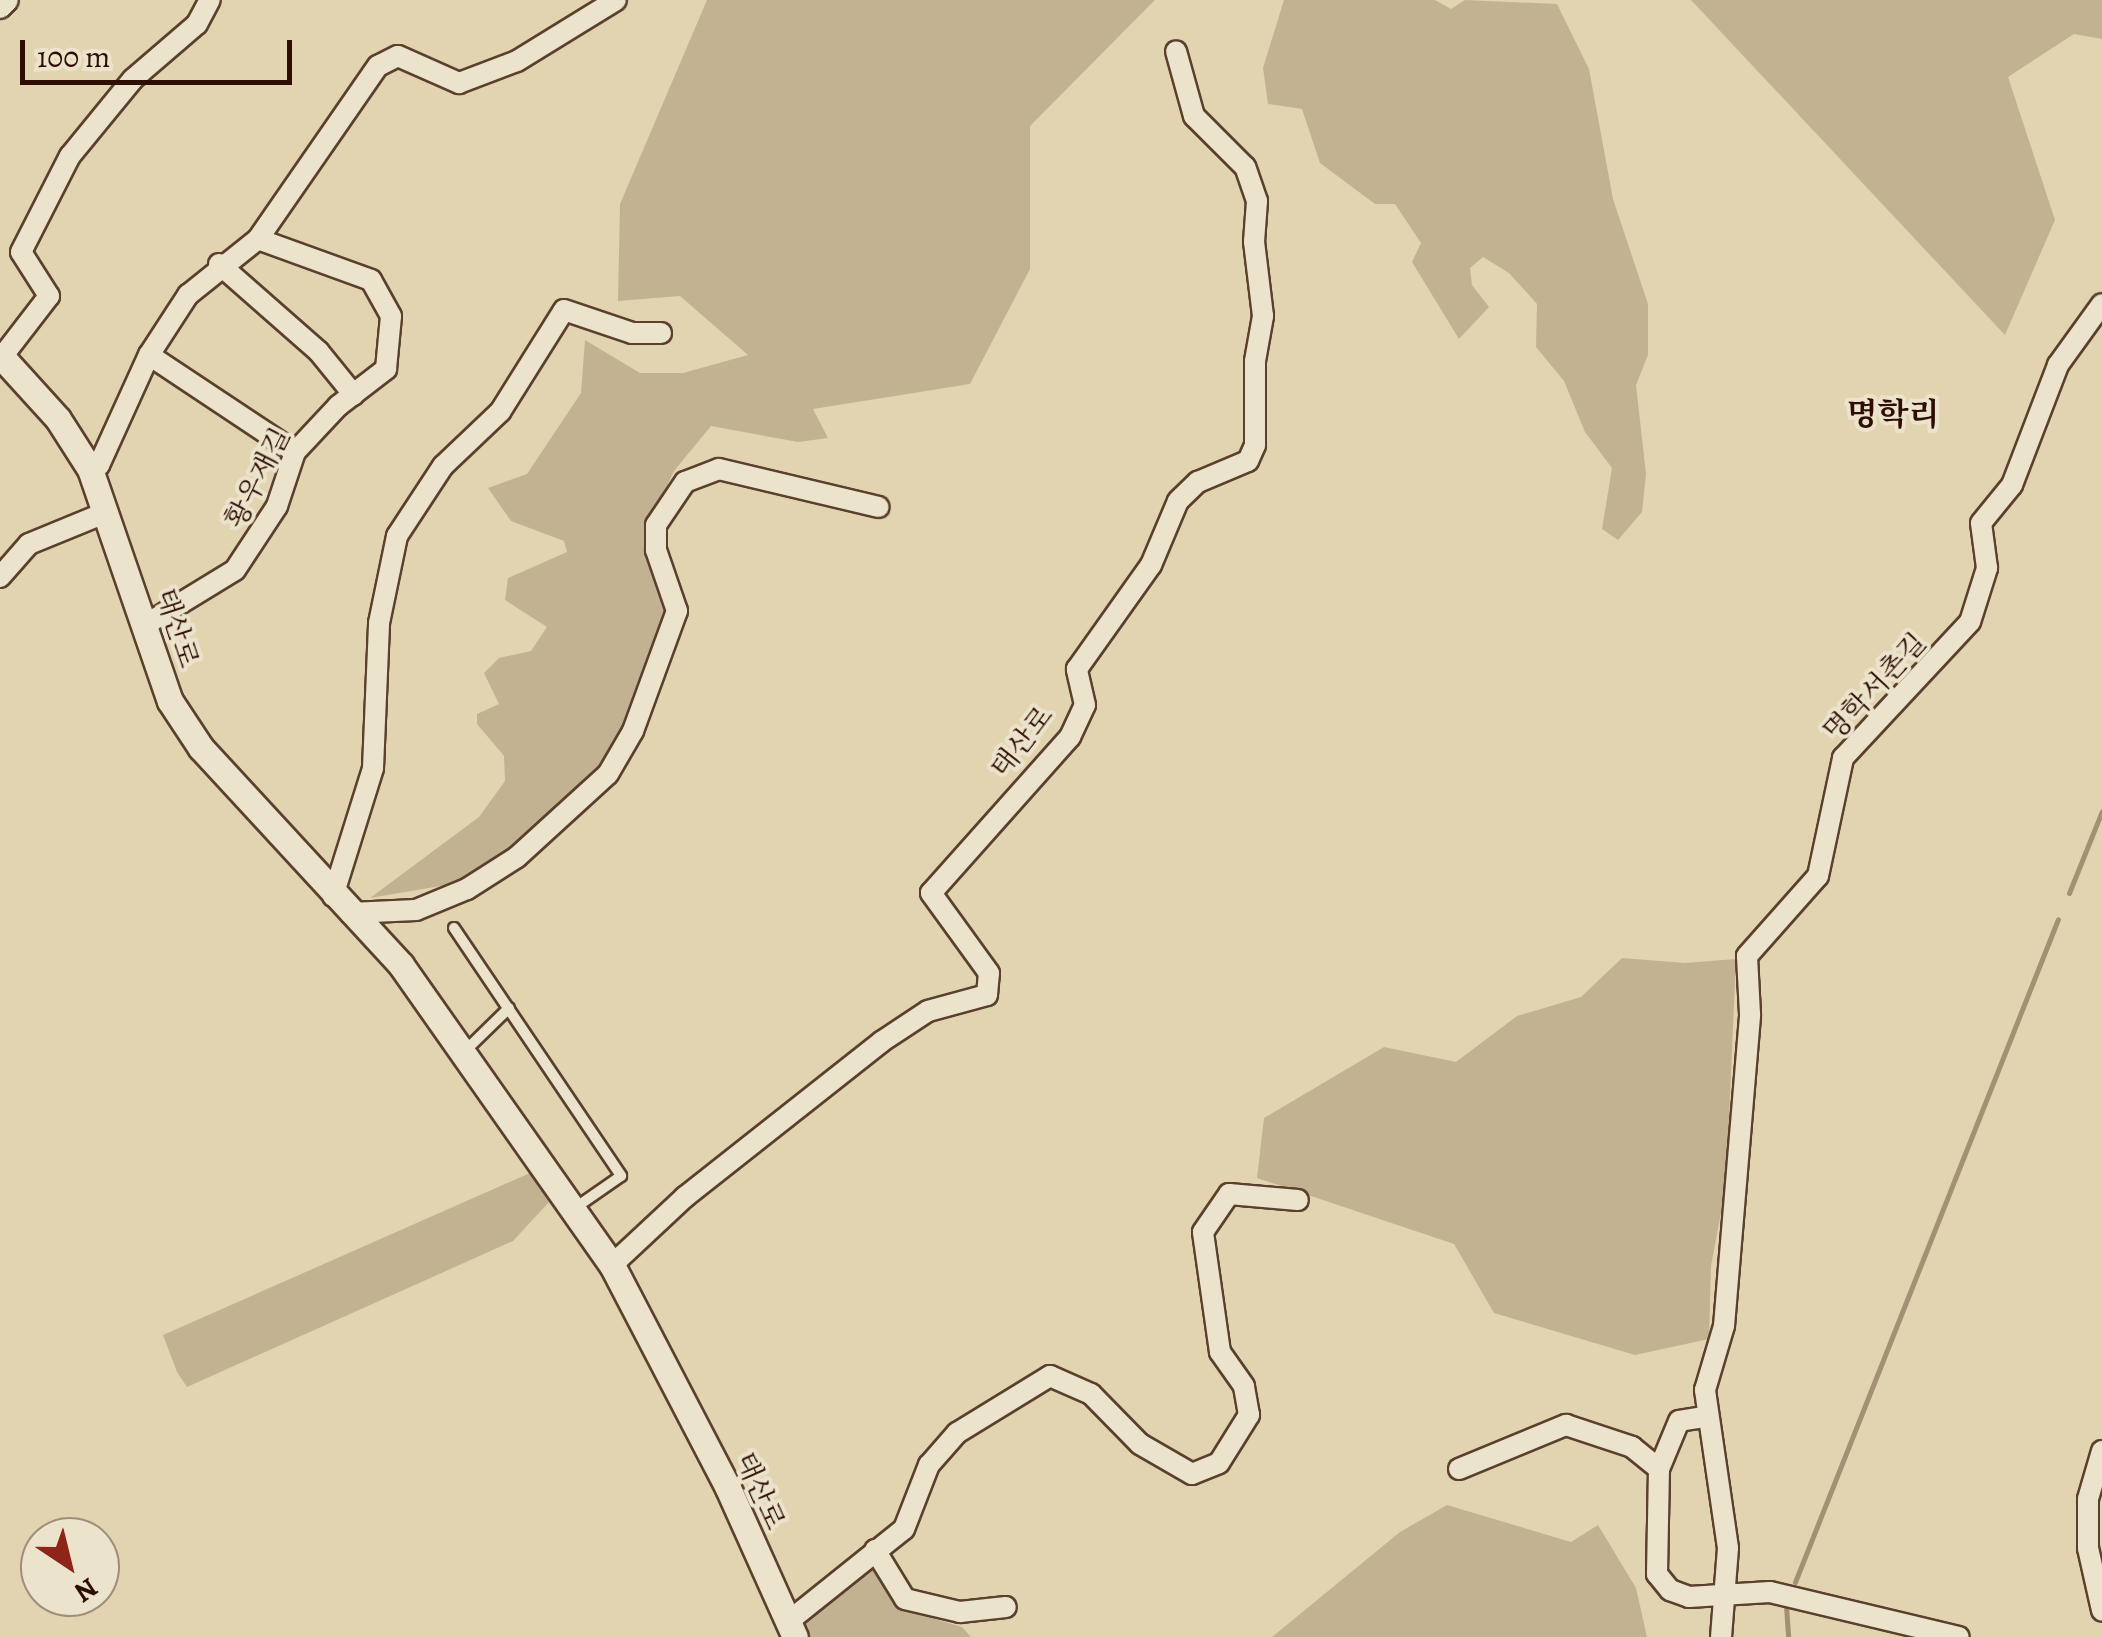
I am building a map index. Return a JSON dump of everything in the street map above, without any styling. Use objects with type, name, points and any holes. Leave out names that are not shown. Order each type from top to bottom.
[{"type":"street","points":[[0,8],[8,0]]},
{"type":"street","name":"태산로","points":[[210,0],[197,24],[133,79],[60,173],[22,252],[49,296],[1,356],[58,418],[90,469],[170,701],[201,748],[401,965],[466,1050],[571,1210],[612,1265],[792,1629]]},
{"type":"street","points":[[90,469],[99,465],[149,355],[188,295],[219,264],[258,238],[378,66],[398,56],[460,83],[517,61],[616,0]]},
{"type":"street","name":"태산로","points":[[612,1265],[685,1197],[881,1042],[928,1011],[987,994],[989,973],[931,893],[1070,737],[1085,705],[1077,668],[1150,565],[1178,501],[1198,482],[1248,461],[1255,445],[1262,316],[1254,242],[1256,201],[1245,167],[1194,116],[1176,50]]},
{"type":"street","name":"황우재길","points":[[145,625],[249,555],[277,506],[295,452],[354,394],[386,369],[392,342],[391,316],[371,280],[258,238]]},
{"type":"street","points":[[219,264],[319,352],[354,394]]},
{"type":"street","name":"명학서촌길","points":[[1721,1637],[1720,1594],[1728,1548],[1704,1418],[1704,1390],[1724,1326],[1725,1258],[1736,1199],[1750,1014],[1747,956],[1818,876],[1843,758],[1970,622],[1987,568],[1981,523],[2012,485],[2058,365],[2102,304]]},
{"type":"street","points":[[661,333],[632,332],[564,310],[500,412],[443,466],[398,536],[380,624],[372,768],[342,904],[416,910],[467,889],[517,857],[608,774],[633,731],[677,611],[656,550],[656,525],[684,482],[718,469],[879,507]]},
{"type":"street","points":[[149,355],[295,452]]},
{"type":"street","points":[[0,577],[29,544],[107,512]]},
{"type":"street","points":[[792,1629],[875,1550],[904,1529],[930,1464],[957,1434],[1050,1376],[1091,1394],[1140,1444],[1192,1474],[1219,1463],[1250,1415],[1244,1386],[1220,1352],[1203,1232],[1229,1194],[1298,1200]]},
{"type":"street","points":[[1704,1418],[1679,1421],[1659,1468],[1657,1574],[1670,1590],[1689,1597],[1770,1592],[1959,1637]]},
{"type":"street","points":[[1459,1469],[1566,1426],[1632,1447],[1659,1468]]},
{"type":"street","points":[[2102,1451],[2088,1500],[2088,1548],[2102,1610]]},
{"type":"street","points":[[875,1550],[905,1599],[960,1612],[1006,1607]]},
{"type":"lane","points":[[454,928],[621,1176],[571,1210]]},
{"type":"lane","points":[[466,1050],[509,1008]]},
{"type":"shaded area","points":[[707,0],[1155,0],[1030,126],[1030,269],[970,384],[813,409],[828,438],[798,442],[711,426],[674,471],[648,525],[669,614],[607,764],[518,848],[464,882],[370,898],[479,817],[505,781],[504,756],[477,724],[477,714],[499,704],[484,673],[499,658],[531,651],[547,627],[505,600],[508,578],[567,552],[564,541],[511,521],[488,488],[527,474],[581,393],[585,340],[640,373],[683,373],[748,355],[680,296],[618,301],[620,204]]},
{"type":"shaded area","points":[[1284,0],[1435,0],[1451,9],[1465,0],[1557,4],[1589,69],[1613,199],[1648,304],[1648,355],[1636,385],[1646,474],[1642,512],[1618,540],[1602,529],[1612,468],[1585,432],[1564,381],[1536,347],[1537,304],[1509,273],[1483,257],[1470,268],[1472,285],[1489,307],[1459,339],[1412,262],[1421,243],[1395,204],[1375,204],[1320,163],[1302,109],[1268,104],[1263,68]]},
{"type":"shaded area","points":[[1691,0],[2102,0],[2102,39],[2074,34],[2008,77],[2055,220],[2005,335]]},
{"type":"shaded area","points":[[1622,958],[1685,963],[1736,959],[1726,1186],[1711,1266],[1709,1339],[1635,1355],[1494,1313],[1454,1244],[1257,1178],[1264,1118],[1384,1047],[1456,1062],[1517,1016],[1581,997]]},
{"type":"shaded area","points":[[530,1173],[549,1202],[513,1241],[187,1387],[177,1372],[163,1335]]},
{"type":"shaded area","points":[[1447,1505],[1571,1542],[1598,1525],[1636,1588],[1647,1637],[1272,1637],[1400,1532]]},
{"type":"shaded area","points":[[874,1557],[904,1610],[962,1627],[971,1637],[810,1637],[803,1623]]},
{"type":"waterway","points":[[2069,893],[2102,811]]},
{"type":"waterway","points":[[1795,1582],[2058,919]]},
{"type":"waterway","points":[[1786,1606],[1788,1637]]},
{"type":"district","name":"명학리","points":[[1893,414]]}]
